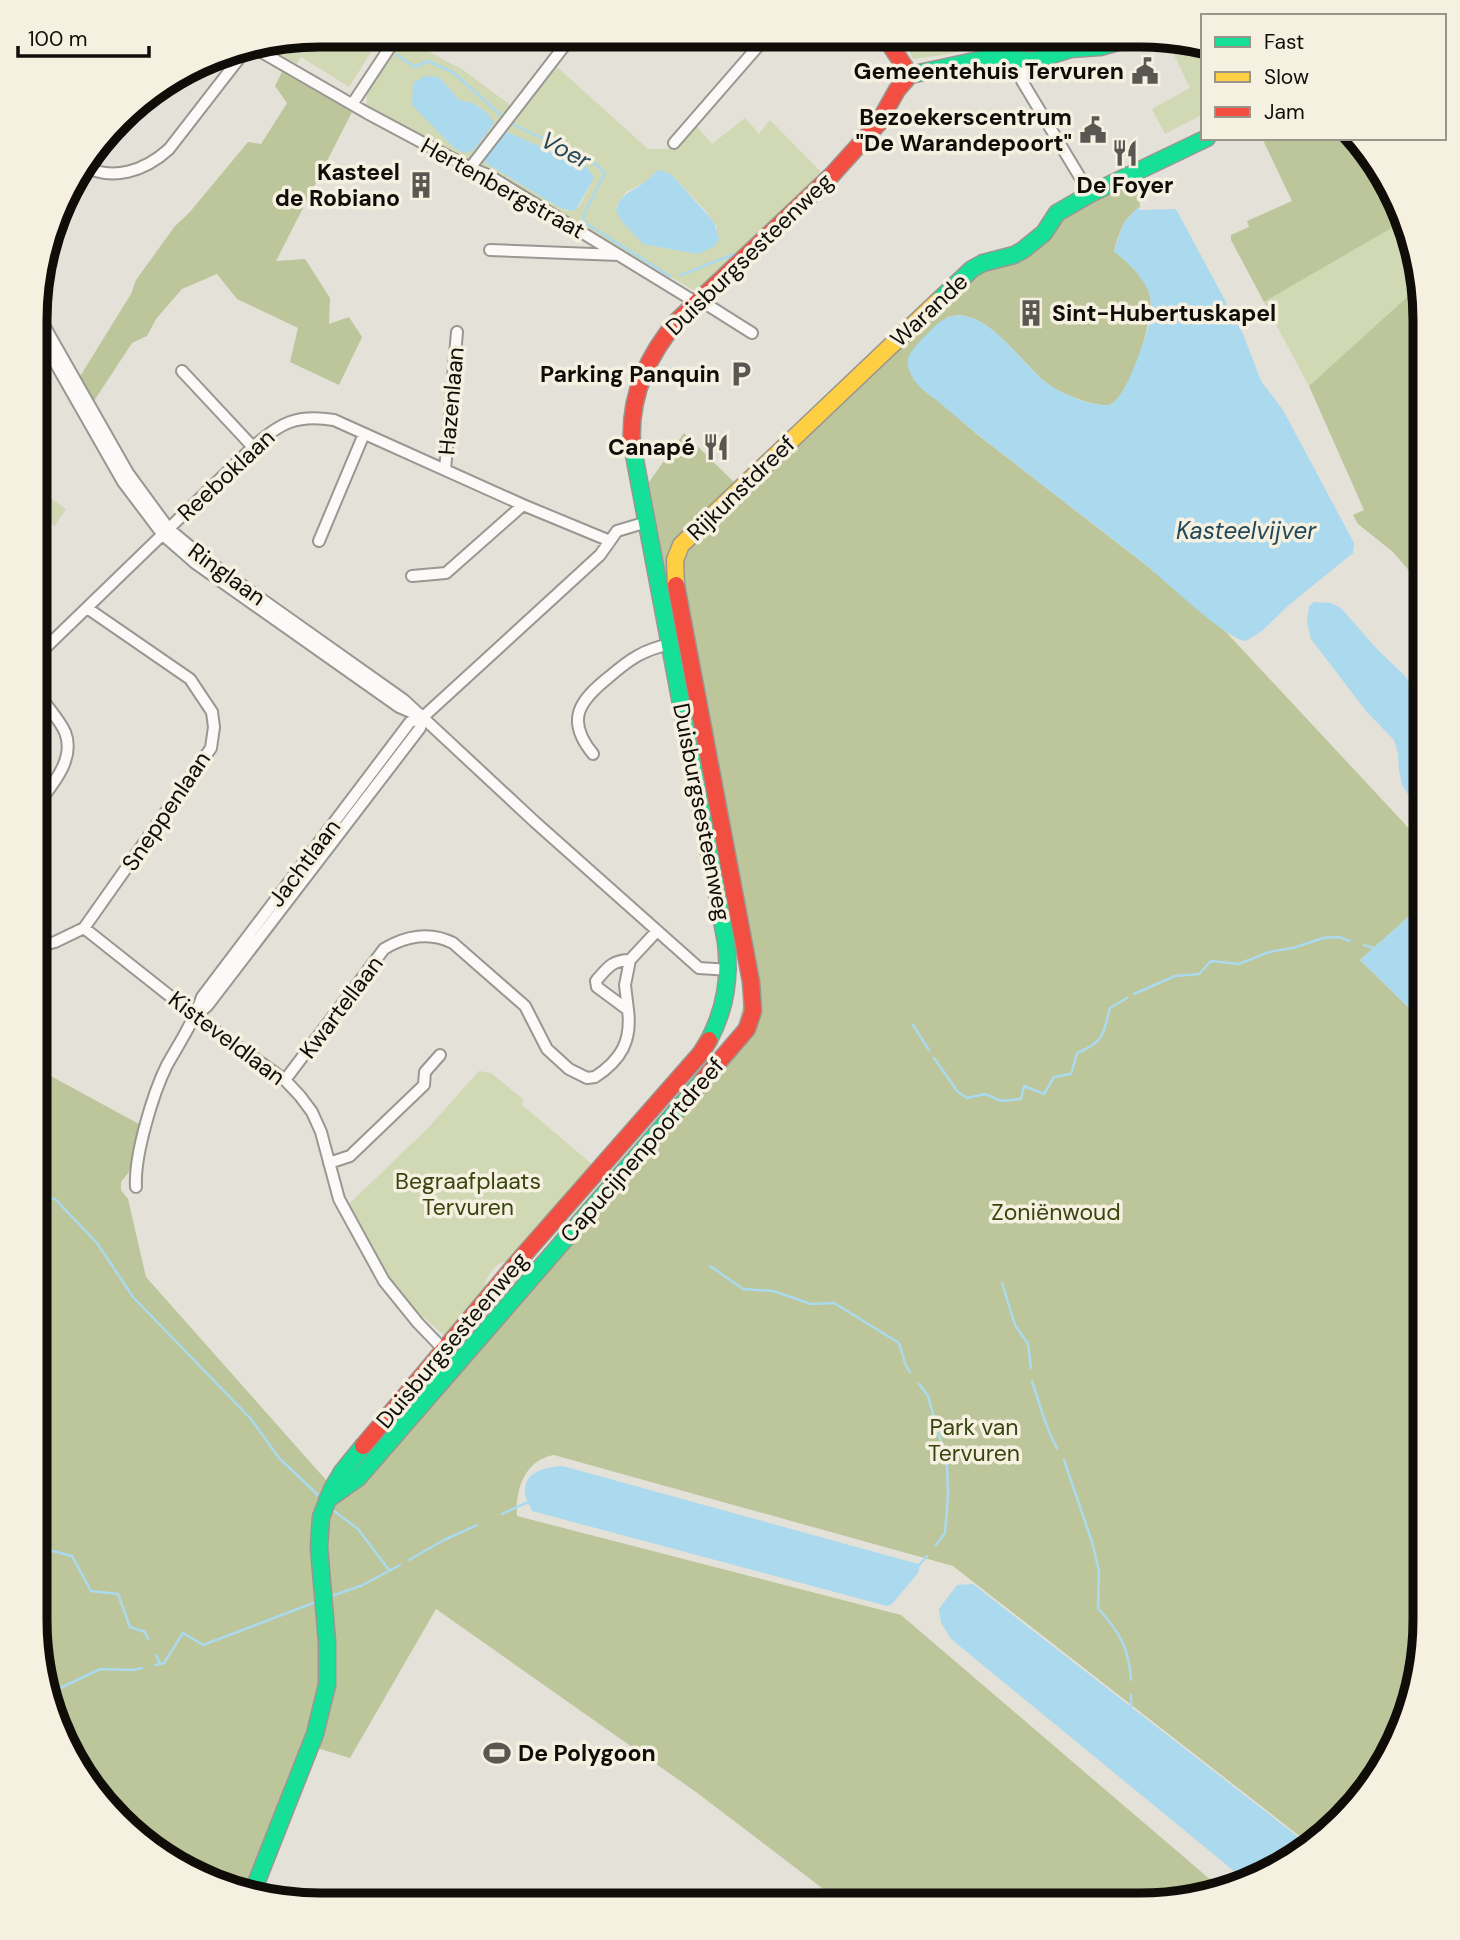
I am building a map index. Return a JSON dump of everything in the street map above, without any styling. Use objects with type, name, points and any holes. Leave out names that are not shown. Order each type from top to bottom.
[{"type":"street","points":[[353,103],[390,47]]},
{"type":"street","points":[[470,168],[563,47]]},
{"type":"street","points":[[674,143],[757,47]]},
{"type":"street","points":[[892,47],[910,75],[997,56],[1036,61],[1062,47]]},
{"type":"street","name":"Hertenbergstraat","points":[[262,53],[470,168],[488,175],[697,303],[706,303],[752,333]]},
{"type":"street","points":[[93,169],[105,173],[117,173],[144,167],[157,160],[169,149],[240,60]]},
{"type":"street","points":[[1022,61],[1022,81],[1090,194]]},
{"type":"street","name":"Duisburgsesteenweg","points":[[256,1885],[315,1734],[327,1685],[327,1642],[319,1547],[321,1517],[326,1501],[342,1472],[444,1350],[538,1238],[701,1054],[722,1018],[727,999],[730,970],[632,441],[632,413],[642,371],[660,341],[851,155],[881,120],[897,90],[910,75]]},
{"type":"street","name":"Warande","points":[[870,366],[972,269],[1023,250],[1044,233],[1057,213],[1090,194],[1203,140]]},
{"type":"street","points":[[490,250],[619,255]]},
{"type":"street","name":"Ringlaan","points":[[47,331],[128,473],[166,532]]},
{"type":"street","name":"Hazenlaan","points":[[445,470],[457,332]]},
{"type":"street","name":"Ringlaan","points":[[47,349],[119,476],[166,532],[404,700],[699,968],[730,970]]},
{"type":"street","name":"Rijkunstdreef","points":[[753,1011],[751,982],[674,574],[675,560],[681,545],[704,522],[870,366]]},
{"type":"street","points":[[182,372],[253,447]]},
{"type":"street","name":"Reeboklaan","points":[[47,646],[275,427],[304,418],[334,420],[610,541]]},
{"type":"street","points":[[319,541],[364,434]]},
{"type":"street","points":[[412,576],[446,573],[523,505]]},
{"type":"street","name":"Jachtlaan","points":[[136,1187],[135,1174],[150,1111],[166,1068],[195,1016],[202,996],[410,722],[422,718],[600,555],[617,531],[647,522]]},
{"type":"street","name":"Sneppenlaan","points":[[47,944],[84,928],[211,748],[214,727],[212,712],[190,679],[87,608]]},
{"type":"street","points":[[593,754],[584,742],[578,716],[586,697],[634,656],[670,644]]},
{"type":"street","points":[[47,705],[61,725],[68,744],[64,767],[47,791]]},
{"type":"street","name":"Kisteveldlaan","points":[[84,928],[195,1016],[285,1080],[312,1112],[321,1132],[344,1210],[384,1281],[401,1304],[444,1350]]},
{"type":"street","points":[[628,1010],[597,987],[596,981],[610,963],[630,960],[657,931]]},
{"type":"street","name":"Kwartellaan","points":[[285,1080],[384,949],[407,938],[438,936],[453,943],[525,1006],[547,1049],[569,1069],[587,1078],[595,1077],[624,1049],[629,1038],[625,985],[630,960]]},
{"type":"street","name":"Capucijnenpoortdreef","points":[[326,1501],[358,1478],[737,1042],[747,1029],[753,1011]]},
{"type":"street","points":[[329,1163],[350,1156],[424,1085],[425,1072],[440,1055]]},
{"type":"green space","points":[[320,47],[373,49],[349,87],[301,57],[297,64],[273,51]]},
{"type":"green space","points":[[395,47],[420,47],[463,70],[521,113],[557,67],[648,149],[670,149],[693,122],[712,144],[745,118],[759,134],[770,120],[822,173],[697,292],[367,106],[366,88]],"holes":[[[439,77],[459,100],[473,103],[487,113],[454,148],[412,105]],[[507,132],[587,167],[594,178],[579,207],[567,211],[560,208],[486,163],[485,155]],[[654,173],[671,174],[706,211],[717,227],[715,246],[698,254],[647,245],[623,223],[616,207],[626,192],[647,181]]]},
{"type":"green space","points":[[907,47],[982,47],[943,55],[913,59]]},
{"type":"green space","points":[[1172,50],[1201,54],[1201,115],[1165,134],[1152,109],[1190,88]]},
{"type":"green space","points":[[282,72],[352,112],[276,261],[305,259],[330,298],[329,324],[349,317],[362,337],[339,385],[290,362],[298,328],[237,299],[217,274],[182,289],[156,319],[147,336],[132,343],[94,401],[79,378],[131,294],[136,280],[175,226],[248,142],[261,144],[287,103],[275,86]]},
{"type":"green space","points":[[1263,140],[1345,140],[1376,184],[1395,226],[1264,302],[1231,240],[1231,235],[1249,227],[1247,221],[1292,201]]},
{"type":"green space","name":"Zoniënwoud","points":[[1137,177],[1140,207],[1126,221],[1114,251],[1145,283],[1150,296],[1150,306],[1139,357],[1124,390],[1115,401],[1107,405],[1093,403],[1053,388],[988,326],[974,318],[960,315],[946,318],[913,379],[978,435],[1147,566],[1225,631],[1413,834],[1413,913],[1360,960],[1413,1010],[1413,1620],[1408,1673],[1385,1740],[1367,1771],[1345,1800],[1303,1838],[953,1566],[554,1455],[536,1463],[524,1477],[518,1496],[517,1516],[901,1615],[1213,1882],[1193,1888],[1140,1893],[829,1893],[696,1792],[436,1609],[350,1758],[317,1748],[252,1884],[200,1865],[169,1847],[140,1825],[104,1786],[75,1740],[52,1673],[47,1620],[47,1074],[139,1124],[129,1172],[121,1182],[121,1190],[128,1199],[146,1277],[326,1480],[341,1486],[614,1168],[730,1041],[740,1017],[744,992],[649,482],[684,433],[744,492],[975,274],[1017,260],[1061,217]]},
{"type":"green space","points":[[1395,226],[1408,267],[1411,293],[1309,386],[1264,302]]},
{"type":"green space","points":[[1411,293],[1413,575],[1393,552],[1358,524],[1353,515],[1364,510],[1309,386]]},
{"type":"green space","points":[[47,496],[66,509],[55,526],[47,521]]},
{"type":"green space","name":"Begraafplaats Tervuren","points":[[479,1071],[491,1073],[524,1100],[521,1104],[594,1166],[509,1264],[501,1263],[492,1271],[485,1282],[487,1288],[445,1336],[395,1292],[347,1206],[429,1127]]},
{"type":"water","points":[[425,76],[439,77],[459,100],[473,103],[487,113],[494,123],[474,150],[464,153],[454,148],[412,105],[413,83]]},
{"type":"water","points":[[507,132],[587,167],[594,178],[576,209],[572,211],[560,208],[486,163],[485,155]]},
{"type":"water","points":[[660,170],[671,174],[714,222],[719,239],[715,246],[698,254],[643,244],[623,223],[616,211],[621,200]]},
{"type":"water","name":"Kasteelvijver","points":[[1138,207],[1140,210],[1176,209],[1243,334],[1261,381],[1283,410],[1354,543],[1353,553],[1289,605],[1262,631],[1246,641],[1225,631],[1146,565],[926,393],[908,367],[912,351],[931,330],[946,318],[962,316],[977,320],[992,330],[1032,370],[1057,390],[1093,404],[1108,405],[1115,402],[1134,367],[1151,317],[1150,296],[1144,283],[1114,251],[1123,224]]},
{"type":"water","points":[[1314,602],[1331,603],[1341,608],[1405,676],[1413,688],[1413,801],[1402,785],[1394,740],[1366,711],[1311,639],[1307,622],[1309,606]]},
{"type":"water","points":[[1413,913],[1413,1010],[1412,1011],[1360,960]]},
{"type":"water","points":[[563,1466],[920,1564],[918,1573],[892,1604],[887,1606],[532,1511],[525,1494],[528,1480],[543,1469]]},
{"type":"water","points":[[973,1584],[1301,1839],[1260,1865],[1238,1874],[951,1639],[941,1623],[939,1609],[957,1585]]},
{"type":"waterway","name":"Voer","points":[[397,55],[415,67],[428,61],[454,73],[505,119]]},
{"type":"waterway","name":"Voer","points":[[511,123],[572,150],[605,173],[583,216],[584,222],[671,277]]},
{"type":"waterway","name":"Voer","points":[[681,275],[734,254]]},
{"type":"waterway","points":[[1134,994],[1175,976],[1199,974],[1211,961],[1239,964],[1269,952],[1293,948],[1323,938],[1339,937],[1350,941]]},
{"type":"waterway","points":[[1364,945],[1373,948]]},
{"type":"waterway","points":[[934,1058],[958,1092],[967,1098],[985,1094],[1001,1101],[1021,1099],[1024,1086],[1044,1094],[1054,1077],[1071,1074],[1077,1053],[1093,1045],[1101,1036],[1110,1008],[1127,998]]},
{"type":"waterway","points":[[913,1025],[929,1050]]},
{"type":"waterway","points":[[47,1198],[55,1199],[97,1243],[133,1297],[251,1419],[279,1458],[321,1498]]},
{"type":"waterway","points":[[710,1266],[743,1289],[773,1291],[811,1304],[834,1303],[899,1343],[910,1372]]},
{"type":"waterway","points":[[1002,1283],[1015,1325],[1028,1344],[1031,1368]]},
{"type":"waterway","points":[[1032,1381],[1057,1448]]},
{"type":"waterway","points":[[919,1384],[928,1396],[947,1464],[945,1533],[936,1545]]},
{"type":"waterway","points":[[1064,1460],[1099,1571],[1098,1608],[1122,1641],[1131,1680]]},
{"type":"waterway","points":[[502,1514],[528,1502]]},
{"type":"waterway","points":[[330,1508],[358,1529],[389,1570]]},
{"type":"waterway","points":[[409,1560],[477,1525]]},
{"type":"waterway","points":[[47,1550],[72,1556],[91,1591],[118,1594],[130,1627],[145,1632],[148,1639]]},
{"type":"waterway","points":[[920,1564],[927,1556]]},
{"type":"waterway","points":[[329,1597],[363,1585],[400,1565]]},
{"type":"waterway","points":[[155,1665],[164,1663],[183,1633],[203,1645],[316,1602]]},
{"type":"waterway","points":[[156,1655],[160,1664]]},
{"type":"waterway","points":[[57,1690],[100,1669],[142,1668]]},
{"type":"waterway","points":[[1131,1695],[1131,1707]]},
{"type":"traffic: fast","points":[[910,75],[997,56],[1032,61],[1071,49],[1100,47]]},
{"type":"traffic: fast","points":[[938,301],[972,269],[1023,250],[1044,233],[1057,213],[1090,194],[1203,140]]},
{"type":"traffic: fast","points":[[632,444],[726,942],[725,992],[709,1040]]},
{"type":"traffic: fast","points":[[327,1500],[358,1478],[703,1080]]},
{"type":"traffic: fast","points":[[256,1885],[315,1734],[327,1685],[327,1642],[319,1547],[321,1517],[342,1472],[363,1446]]},
{"type":"traffic: slow","points":[[676,585],[675,560],[681,545],[938,301]]},
{"type":"traffic: jam","points":[[892,47],[910,75]]},
{"type":"traffic: jam","points":[[632,444],[637,393],[649,362],[667,334],[678,320],[831,176],[878,124],[897,90],[910,75]]},
{"type":"traffic: jam","points":[[676,585],[751,982],[753,1011],[747,1029],[703,1080]]},
{"type":"traffic: jam","points":[[363,1446],[521,1258],[701,1053],[709,1040]]},
{"type":"place","name":"Gemeentehuis Tervuren","points":[[1145,71]]},
{"type":"place","name":"Bezoekerscentrum \"De Warandepoort\"","points":[[1093,130]]},
{"type":"place","name":"De Foyer","points":[[1125,153]]},
{"type":"place","name":"Kasteel de Robiano","points":[[421,185]]},
{"type":"place","name":"Sint-Hubertuskapel","points":[[1031,313]]},
{"type":"place","name":"Parking Panquin","points":[[741,374]]},
{"type":"place","name":"Canapé","points":[[716,447]]},
{"type":"place","name":"De Polygoon","points":[[497,1753]]},
{"type":"park label","name":"Park van Tervuren","points":[[974,1440]]}]
